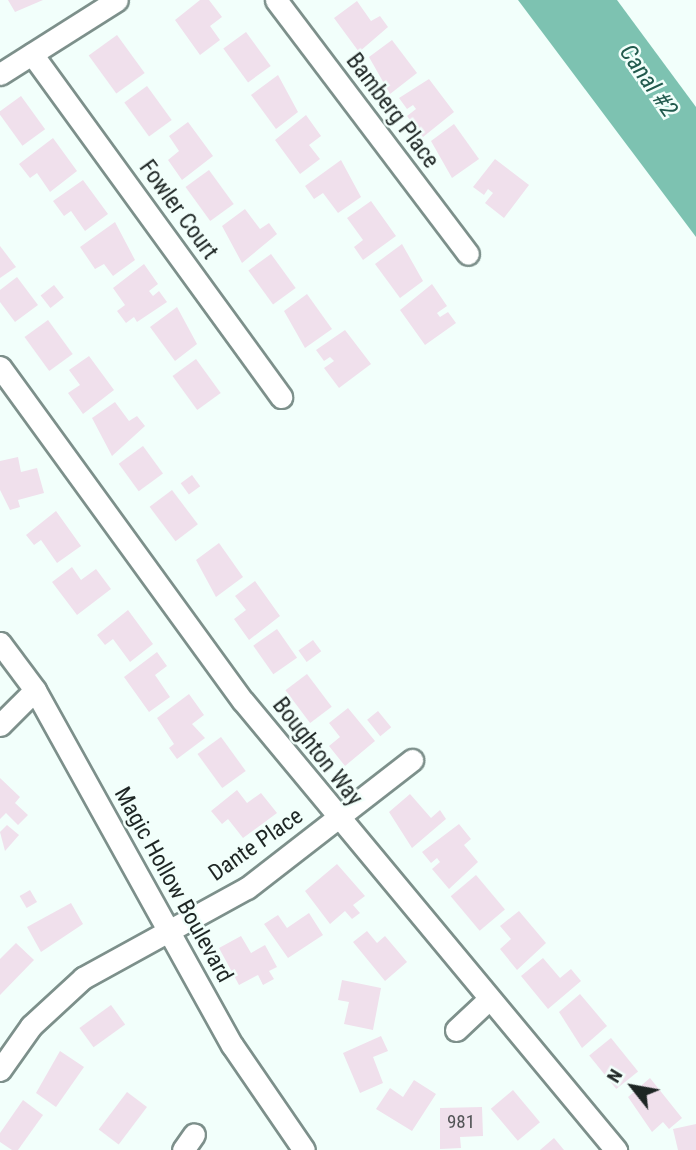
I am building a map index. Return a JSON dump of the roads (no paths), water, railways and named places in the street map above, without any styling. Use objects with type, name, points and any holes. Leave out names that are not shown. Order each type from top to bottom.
[{"type":"street","points":[[0,74],[117,0]]},
{"type":"street","name":"Bamberg Place","points":[[276,0],[468,254]]},
{"type":"street","name":"Fowler Court","points":[[32,54],[281,397]]},
{"type":"street","name":"Boughton Way","points":[[2,375],[337,820],[616,1150]]},
{"type":"street","name":"Magic Hollow Boulevard","points":[[0,643],[35,690],[232,1045],[304,1150]]},
{"type":"street","points":[[0,725],[35,690]]},
{"type":"street","name":"Dante Place","points":[[0,1070],[55,1000],[83,978],[247,888],[412,760]]},
{"type":"street","points":[[456,1030],[488,1000]]},
{"type":"water","name":"Canal #2","points":[[518,0],[617,0],[696,107],[696,237]]}]
